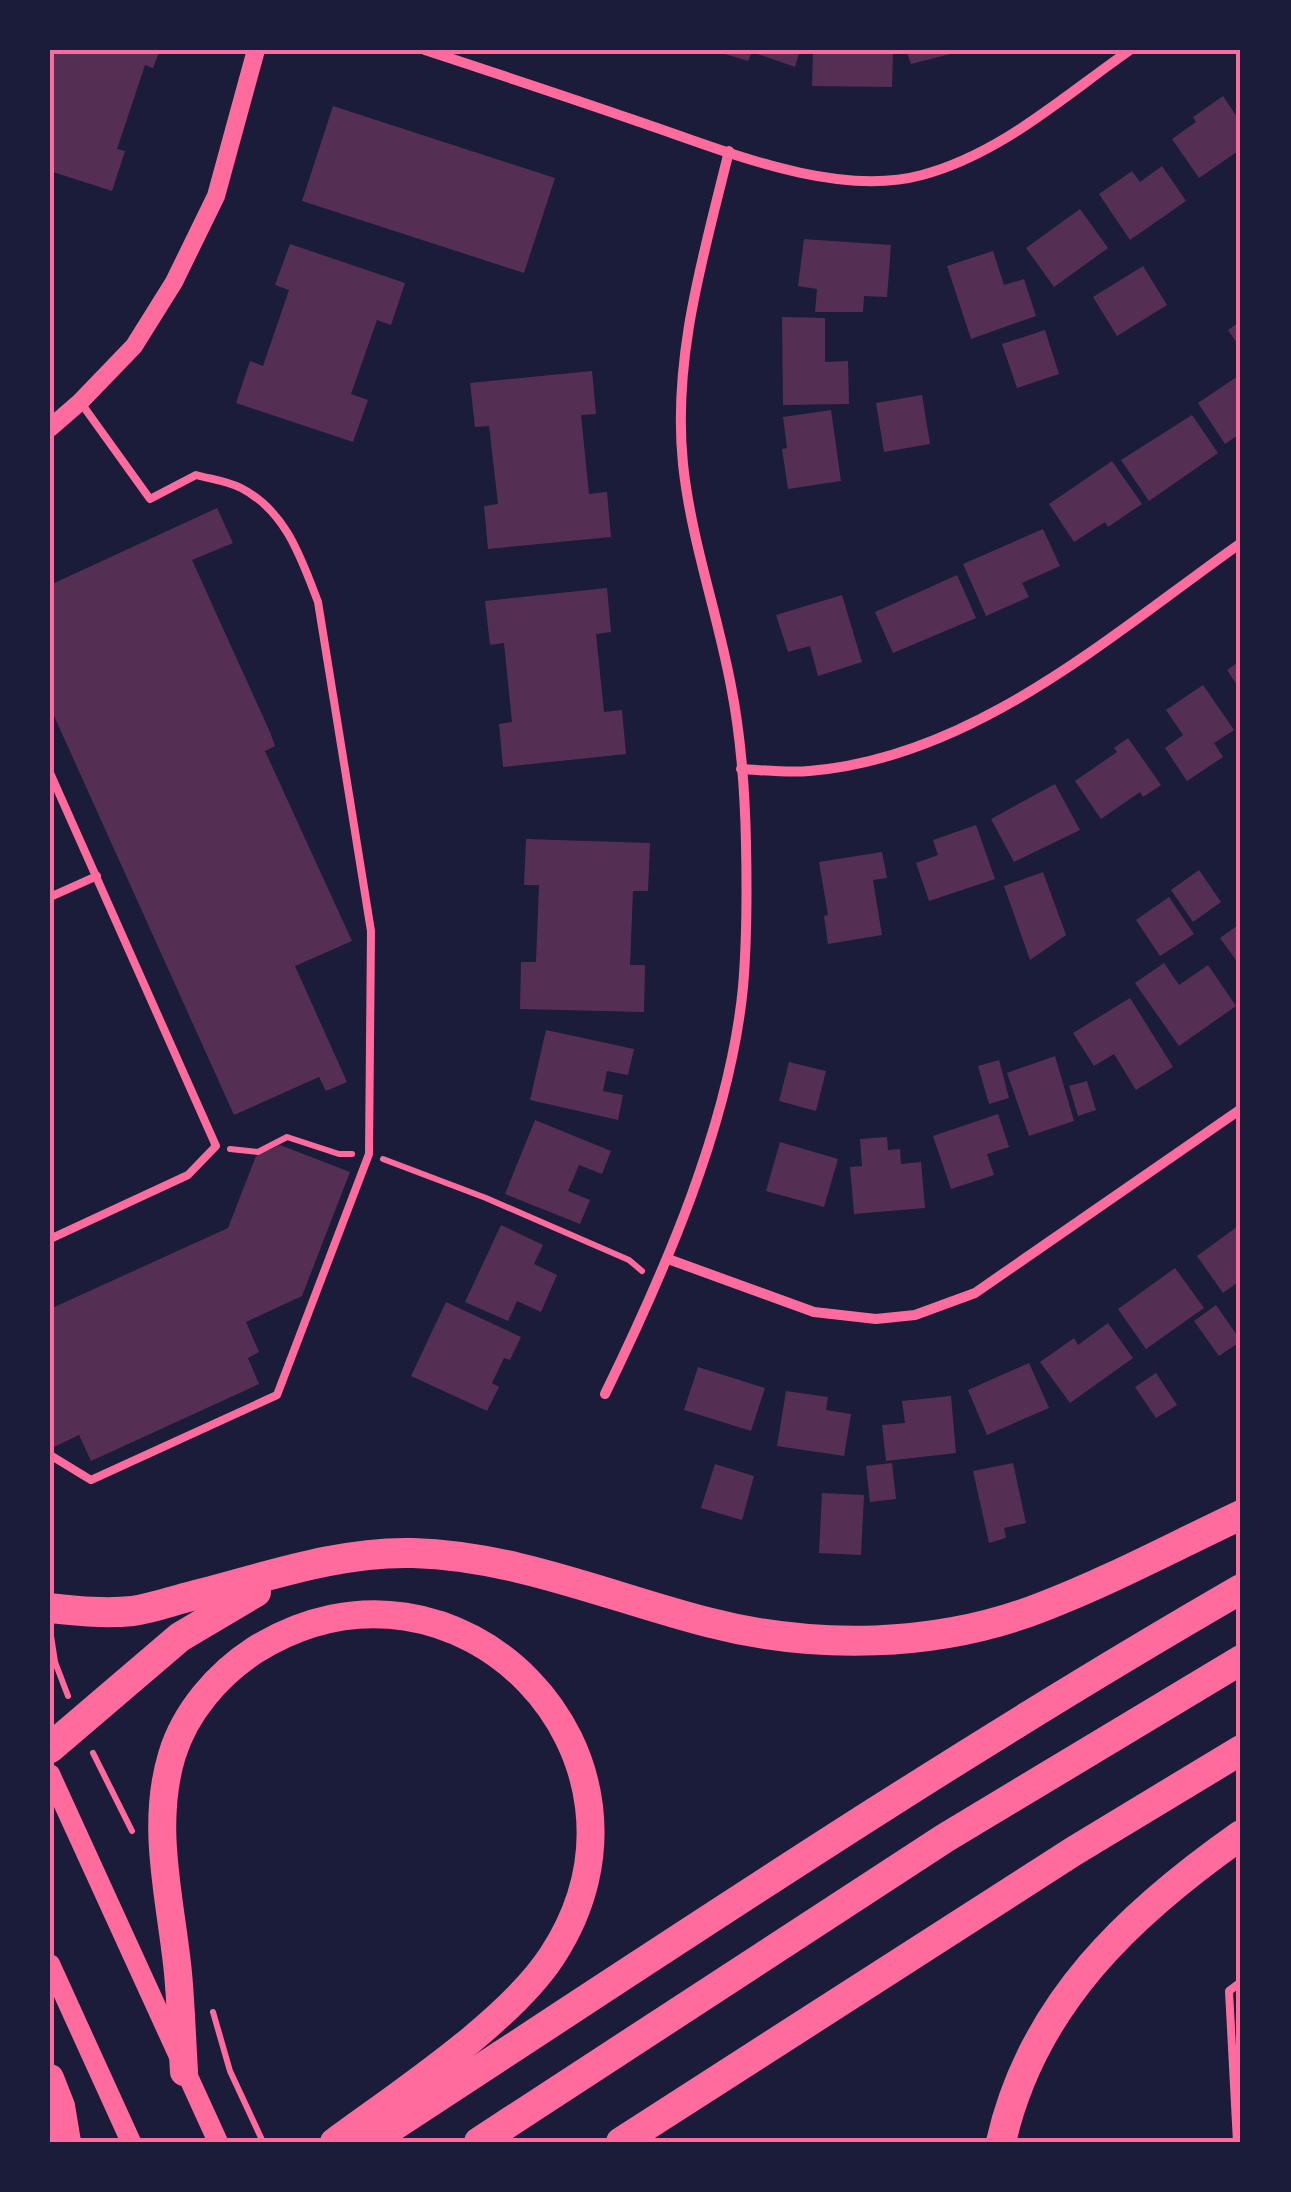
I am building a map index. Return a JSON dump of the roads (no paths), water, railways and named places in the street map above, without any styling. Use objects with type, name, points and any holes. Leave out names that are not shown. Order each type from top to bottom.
[{"type":"highway","points":[[50,1608],[95,1613],[136,1610],[359,1555],[413,1553],[460,1557],[570,1579],[710,1623],[777,1636],[841,1642],[914,1637],[980,1625],[1040,1608],[1241,1515]]},
{"type":"highway","points":[[50,1748],[180,1637],[237,1601],[308,1566]]},
{"type":"highway","points":[[370,2142],[918,1785],[1118,1660],[1241,1589]]},
{"type":"highway","points":[[184,2072],[178,1972],[163,1848],[166,1787],[182,1729],[221,1677],[272,1640],[302,1628],[333,1619],[396,1615],[455,1630],[500,1654],[520,1670],[561,1720],[585,1780],[591,1836],[588,1867],[568,1929],[550,1959],[519,1995],[484,2027],[334,2142]]},
{"type":"highway","points":[[479,2142],[945,1838],[1241,1660]]},
{"type":"highway","points":[[621,2142],[1074,1851],[1241,1750]]},
{"type":"highway","points":[[1001,2142],[1028,2061],[1072,1987],[1136,1915],[1241,1835]]},
{"type":"highway","points":[[50,2078],[61,2106],[67,2142]]},
{"type":"main road","points":[[50,1774],[218,2142]]},
{"type":"main road","points":[[50,1964],[131,2142]]},
{"type":"street","points":[[50,428],[134,346],[174,282],[216,196],[256,50]]},
{"type":"street","points":[[425,50],[729,152],[802,172],[864,181],[920,176],[976,154],[1013,134],[1130,50]]},
{"type":"street","points":[[605,1394],[668,1260],[715,1118],[732,1054],[742,989],[746,842],[741,769],[731,686],[694,540],[682,462],[681,395],[692,304],[729,152]]},
{"type":"street","points":[[741,769],[809,771],[869,762],[932,742],[989,716],[1044,682],[1241,543]]},
{"type":"street","points":[[668,1260],[814,1312],[876,1319],[915,1315],[974,1292],[1241,1109]]},
{"type":"lane","points":[[50,1455],[91,1480],[276,1396],[369,1154],[372,931],[318,602],[300,555],[276,512],[240,488],[196,475],[150,499],[80,402]]},
{"type":"lane","points":[[50,773],[216,1146],[188,1176],[50,1238]]},
{"type":"lane","points":[[50,897],[97,876]]},
{"type":"lane","points":[[1237,2142],[1229,1991],[1241,1982]]}]
